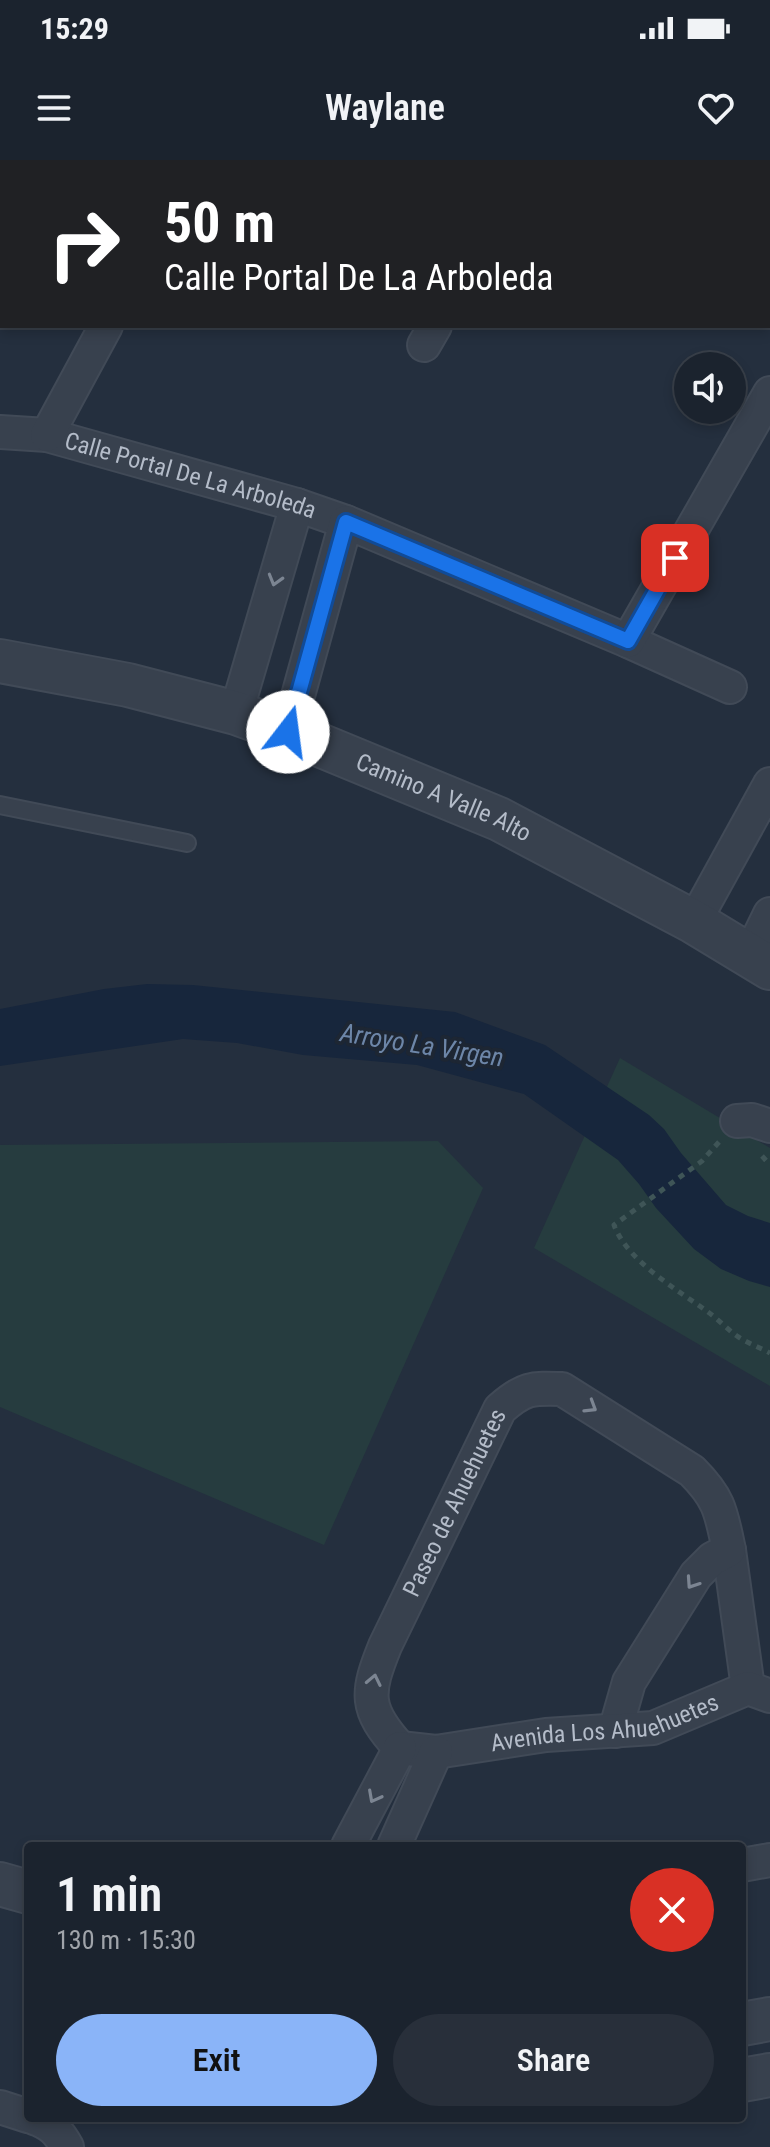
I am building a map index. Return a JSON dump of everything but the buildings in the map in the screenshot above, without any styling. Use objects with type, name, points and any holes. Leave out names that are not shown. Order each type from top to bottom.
[{"type":"street","points":[[47,435],[105,328]]},
{"type":"street","points":[[628,641],[770,393]]},
{"type":"street","name":"Calle Portal De La Arboleda","points":[[0,432],[47,435],[297,505],[346,522],[730,687]]},
{"type":"street","points":[[236,713],[297,505]]},
{"type":"street","points":[[288,732],[346,522]]},
{"type":"street","name":"Camino A Valle Alto","points":[[0,661],[128,685],[236,713],[288,732],[499,819],[694,922],[760,962]]},
{"type":"street","points":[[694,922],[770,784]]},
{"type":"street","points":[[760,962],[770,914]]},
{"type":"street","points":[[737,1121],[752,1120],[770,1126]]},
{"type":"street","name":"Paseo de Ahuehuetes","points":[[400,1748],[376,1716],[371,1699],[373,1676],[500,1409],[518,1393],[538,1389],[562,1389],[692,1471],[707,1486],[721,1510],[759,1692]]},
{"type":"street","points":[[615,1731],[629,1682],[696,1575],[712,1559],[729,1550]]},
{"type":"street","name":"Avenida Los Ahuehuetes","points":[[400,1748],[436,1752],[546,1735],[653,1728],[759,1692]]},
{"type":"street","points":[[350,1842],[400,1748]]},
{"type":"street","points":[[396,1842],[436,1752]]},
{"type":"street","points":[[746,1864],[770,1860]]},
{"type":"street","points":[[0,1884],[24,1891]]},
{"type":"street","points":[[746,2023],[770,2019]]},
{"type":"street","points":[[746,2079],[770,2075]]},
{"type":"street","points":[[0,2107],[24,2115]]},
{"type":"street","points":[[46,2122],[64,2142]]},
{"type":"lane","points":[[0,805],[187,843]]},
{"type":"path","points":[[702,1161],[614,1225],[631,1252],[669,1286],[711,1314],[736,1336],[770,1353]]},
{"type":"green space","points":[[620,1058],[770,1148],[770,1386],[534,1248]]},
{"type":"green space","points":[[438,1141],[483,1188],[324,1545],[0,1407],[0,1145]]},
{"type":"water","name":"Arroyo La Virgen","points":[[147,984],[193,985],[455,1012],[545,1045],[649,1115],[726,1205],[770,1223],[770,1287],[721,1269],[694,1249],[618,1160],[524,1094],[417,1065],[303,1055],[237,1043],[183,1039],[0,1066],[0,1009]]},
{"type":"route","points":[[288,732],[346,522],[628,641],[675,558]]}]
